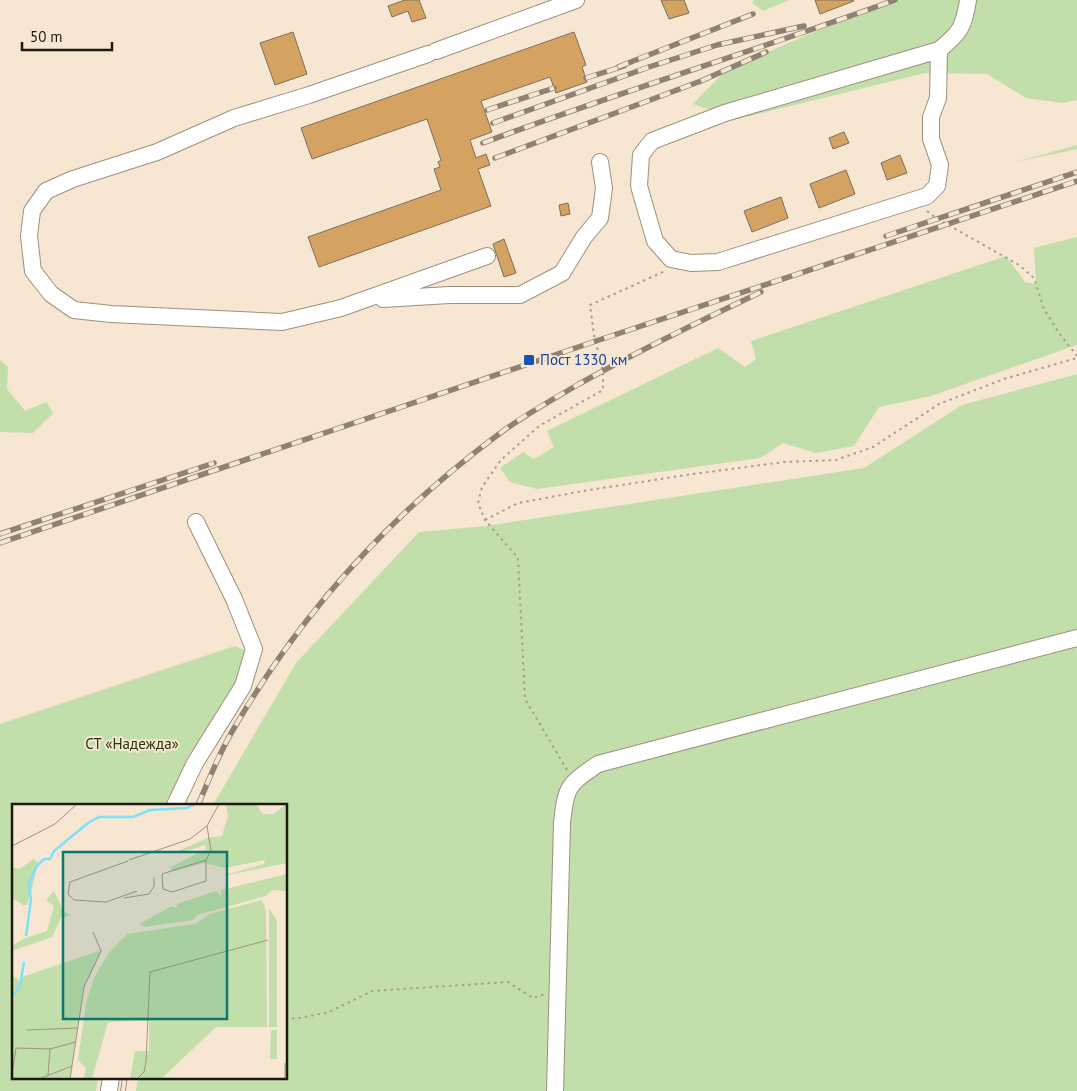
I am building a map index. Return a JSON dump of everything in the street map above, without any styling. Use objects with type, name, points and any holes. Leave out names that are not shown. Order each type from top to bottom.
[{"type":"street","points":[[487,256],[341,308],[282,322],[111,314],[74,310],[51,294],[33,271],[29,236],[32,211],[46,192],[73,179],[157,152],[234,118],[310,95],[576,0]]},
{"type":"street","points":[[939,50],[938,98],[931,117],[931,139],[940,165],[937,186],[927,196],[718,262],[691,263],[671,259],[654,241],[639,186],[641,155],[652,141],[725,112],[939,50],[956,36],[966,17],[968,0]]},
{"type":"street","points":[[363,300],[449,295],[520,295],[562,273],[584,237],[600,218],[604,188],[600,162]]},
{"type":"street","points":[[175,804],[195,763],[242,686],[254,649],[234,599],[196,522]]},
{"type":"street","points":[[555,1091],[562,823],[565,796],[574,781],[598,764],[1077,638]]},
{"type":"street","points":[[109,1091],[111,1078]]},
{"type":"path","points":[[485,520],[518,503],[589,490],[784,462],[836,460],[874,446],[939,404],[1004,379],[1077,357],[1044,309],[1034,278],[1019,265],[927,212],[927,196]]},
{"type":"path","points":[[574,781],[526,699],[518,558],[485,520],[478,503],[482,487],[501,460],[539,426],[603,390],[604,371],[594,334],[590,305],[668,270],[671,259]]},
{"type":"path","points":[[288,1016],[295,1018],[329,1012],[372,991],[508,982],[533,998],[558,990]]},
{"type":"green space","points":[[754,0],[789,0],[763,11],[752,3]]},
{"type":"green space","points":[[888,0],[1077,0],[1077,100],[1062,103],[1026,98],[987,74],[925,73],[738,119],[693,104],[726,70]]},
{"type":"green space","points":[[1077,145],[1077,149],[1016,162]]},
{"type":"green space","points":[[1077,237],[1077,345],[931,396],[879,407],[854,446],[816,453],[783,443],[760,458],[537,489],[510,482],[500,468],[523,452],[534,459],[554,447],[547,431],[718,348],[745,367],[756,359],[751,341],[1006,256],[1025,282],[1036,284],[1034,248]]},
{"type":"green space","points":[[0,360],[8,367],[7,389],[25,411],[46,402],[53,413],[33,433],[0,432]]},
{"type":"green space","points":[[1077,374],[1077,1091],[136,1091],[138,1078],[288,1078],[288,804],[214,804],[296,663],[419,532],[486,526],[864,468],[962,405]]},
{"type":"green space","name":"СТ «Надежда»","points":[[235,646],[253,654],[172,804],[12,804],[12,1078],[98,1078],[96,1091],[0,1091],[0,724]]},
{"type":"building","points":[[405,0],[419,0],[426,18],[412,22],[408,11],[392,17],[388,6]]},
{"type":"building","points":[[661,0],[684,0],[689,13],[669,19]]},
{"type":"building","points":[[815,0],[853,0],[854,1],[820,14]]},
{"type":"building","points":[[293,32],[307,74],[275,85],[260,43]]},
{"type":"building","points":[[574,32],[586,65],[582,67],[587,82],[556,93],[550,77],[481,101],[492,132],[470,140],[476,158],[486,154],[490,165],[478,169],[491,206],[319,267],[308,237],[441,190],[434,169],[440,167],[438,162],[441,160],[427,119],[312,159],[301,128]]},
{"type":"building","points":[[844,132],[849,143],[833,149],[829,138]]},
{"type":"building","points":[[900,155],[907,173],[887,180],[881,163]]},
{"type":"building","points":[[846,170],[855,194],[819,208],[810,184]]},
{"type":"building","points":[[781,197],[788,218],[752,232],[744,211]]},
{"type":"building","points":[[568,203],[570,214],[561,216],[559,205]]},
{"type":"building","points":[[504,239],[516,273],[504,277],[493,244]]},
{"type":"railway","points":[[483,143],[585,106],[895,0]]},
{"type":"railway","points":[[618,67],[753,14]]},
{"type":"railway","points":[[493,123],[649,67],[717,45],[804,26]]},
{"type":"railway","points":[[495,158],[701,81],[766,52]]},
{"type":"railway","points":[[586,78],[624,66]]},
{"type":"railway","points":[[487,110],[554,88]]},
{"type":"railway","points":[[886,236],[1077,172]]},
{"type":"railway","points":[[0,543],[596,341],[1077,181]]},
{"type":"railway","points":[[198,804],[228,739],[259,687],[288,646],[318,606],[351,568],[421,498],[459,465],[518,420],[624,360],[761,292]]},
{"type":"railway","points":[[0,534],[214,463]]},
{"type":"railway","points":[[123,1091],[125,1078]]},
{"type":"place","name":"Пост 1330 км","points":[[529,360]]}]
